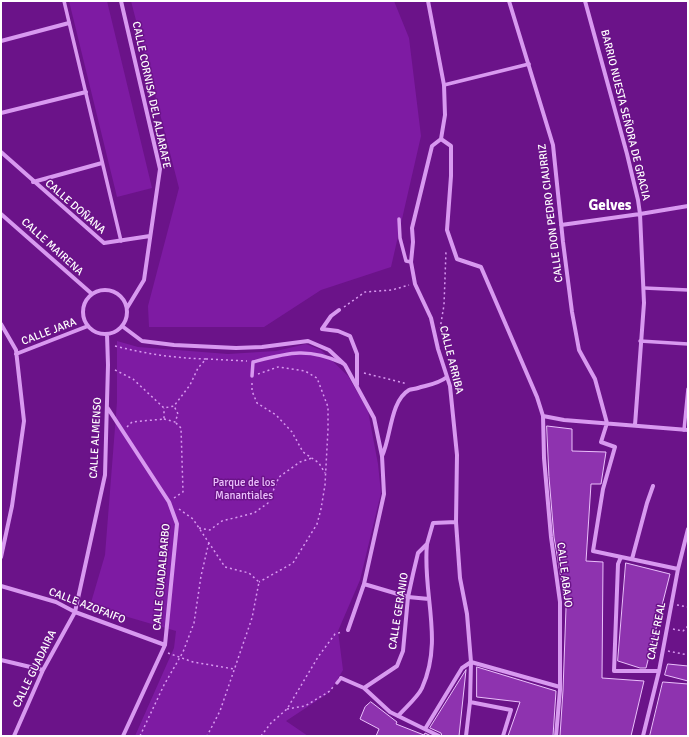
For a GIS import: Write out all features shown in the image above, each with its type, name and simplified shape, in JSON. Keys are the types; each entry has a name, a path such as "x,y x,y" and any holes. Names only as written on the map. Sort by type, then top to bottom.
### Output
{"street":[{"path":"64,1 121,241"},
{"name":"CALLE CORNISA DEL ALJARAFE","path":"121,1 160,169 144,280 126,308"},
{"path":"428,1 444,85 445,115 442,139 451,146 451,176 447,230 450,238"},
{"name":"CALLE DON PEDRO CIAURRIZ","path":"509,1 553,145 572,312 579,350 595,379 607,423"},
{"name":"BARRIO NUESTA SEÑORA DE GRACIA","path":"585,1 627,154 640,214 644,288 634,425"},
{"path":"1,41 69,23"},
{"path":"444,85 529,64"},
{"path":"1,113 86,92"},
{"name":"CALLE ARRIBA","path":"442,139 432,146 412,228 413,242 411,262 415,284 431,318 438,349 450,386 457,455 456,522 460,578 467,614 471,662 470,702 466,736"},
{"name":"CALLE DOÑANA","path":"1,152 104,244 150,236"},
{"path":"33,182 102,163"},
{"path":"561,225 688,206"},
{"name":"CALLE MAIRENA","path":"1,214 92,294"},
{"path":"399,219 400,238 406,261 411,262"},
{"name":"CALLE ABAJO","path":"450,238 457,259 481,267 537,397 543,416 544,458 551,537 560,602 560,688 556,736"},
{"path":"644,288 688,290"},
{"path":"106,290 119,295 124,301 126,308 127,315 125,322 114,332 107,334 100,334 93,331 84,320 83,313 86,300 98,291 106,290"},
{"path":"339,310 331,316 322,329 338,331 350,336 357,354 357,385"},
{"path":"1,324 16,350 24,421 12,506 1,557"},
{"name":"CALLE JARA","path":"16,354 88,326"},
{"path":"122,326 142,341 174,345 236,348 262,347 308,340 329,350 345,365 374,418 382,456 384,494 364,584 348,630"},
{"name":"CALLE ALMENSO","path":"75,612 105,475 108,366 107,334"},
{"path":"640,341 688,344"},
{"path":"252,376 253,362 294,352 313,353 331,358 345,365"},
{"path":"382,456 387,447 394,413 400,399 409,390 440,382 447,378"},
{"path":"543,416 564,420 686,430 688,389"},
{"name":"CALLE GUADALBARBO","path":"107,407 169,502 177,524 165,644 123,736"},
{"path":"607,423 601,442 615,447 603,489 593,551 678,569"},
{"path":"632,559 653,486"},
{"name":"CALLE GERANIO","path":"364,688 397,666 403,651 408,597 418,553 427,544 433,522 456,522"},
{"name":"CALLE REAL","path":"643,736 659,671 678,569 688,528"},
{"path":"398,716 422,689 431,660 432,618 429,599 426,554 427,544"},
{"path":"621,557 618,564 614,671 659,671"},
{"path":"364,584 408,597 429,599"},
{"name":"CALLE AZOFAIFO","path":"1,586 56,602 75,612 165,644"},
{"name":"CALLE GUADAIRA","path":"14,736 43,670 75,612"},
{"path":"1,660 43,670"},
{"path":"425,729 462,668 471,662 560,688"},
{"path":"337,683 341,678 364,688 390,712 439,736"},
{"path":"470,702 511,710 503,736"}],"path":[{"path":"435,331 441,328 444,305 445,255 450,238"},
{"path":"339,310 365,292 392,290 415,284"},
{"path":"107,344 143,353 176,358 253,362"},
{"path":"164,408 174,406 190,385 198,368 206,359"},
{"path":"108,366 133,379 164,408 164,419"},
{"path":"258,582 293,563 317,524 321,509 325,473 328,406 317,378 305,371 278,367 252,376 252,391 257,403 276,415 292,432 303,452 319,463 325,473"},
{"path":"358,372 404,383 409,390"},
{"path":"174,406 178,414 175,422"},
{"path":"123,431 132,422 164,419 175,422 181,428 182,492 169,502 193,519 225,567 249,573 258,582"},
{"path":"199,528 210,530 222,521 254,513 268,502 279,477 300,462 312,458"},
{"path":"140,736 164,685 181,656 194,623 201,576 209,542"},
{"path":"207,736 220,711 252,618 258,582"},
{"path":"671,604 688,607"},
{"path":"667,627 683,632 688,626"},
{"path":"262,736 271,723 287,709 318,657 335,634 348,630"},
{"path":"663,650 688,655"},
{"path":"162,651 181,656 193,662 234,669"},
{"path":"287,709 305,706 330,691 337,683"}],"green space":[{"path":"69,1 107,1 152,188 117,197"},
{"path":"131,1 394,1 409,38 421,136 391,267 321,290 264,327 149,327 148,306 179,188"},
{"name":"Parque de los Manantiales","path":"117,341 138,347 228,354 276,351 306,344 321,350 348,376 368,411 378,464 381,493 360,580 338,631 343,670 330,692 286,721 308,736 135,736 174,648 176,631 90,606 105,555 117,402"}],"building":[{"path":"547,426 572,429 572,451 606,452 601,484 591,484 586,561 603,562 602,678 644,681 631,736 560,736 566,608 554,537 549,477"},
{"path":"626,563 670,574 646,668 640,668 618,661"},
{"path":"668,664 688,666 688,681 665,675"},
{"path":"477,667 556,691 553,736 508,736 520,702 477,697"},
{"path":"466,670 459,736 442,736 441,733 430,728"},
{"path":"663,682 688,684 688,736 650,736"},
{"path":"371,702 397,722 396,724 424,735 425,733 431,736 376,736 379,729 360,719 365,707"}],"district":[{"name":"Gelves","path":"610,206"}]}
